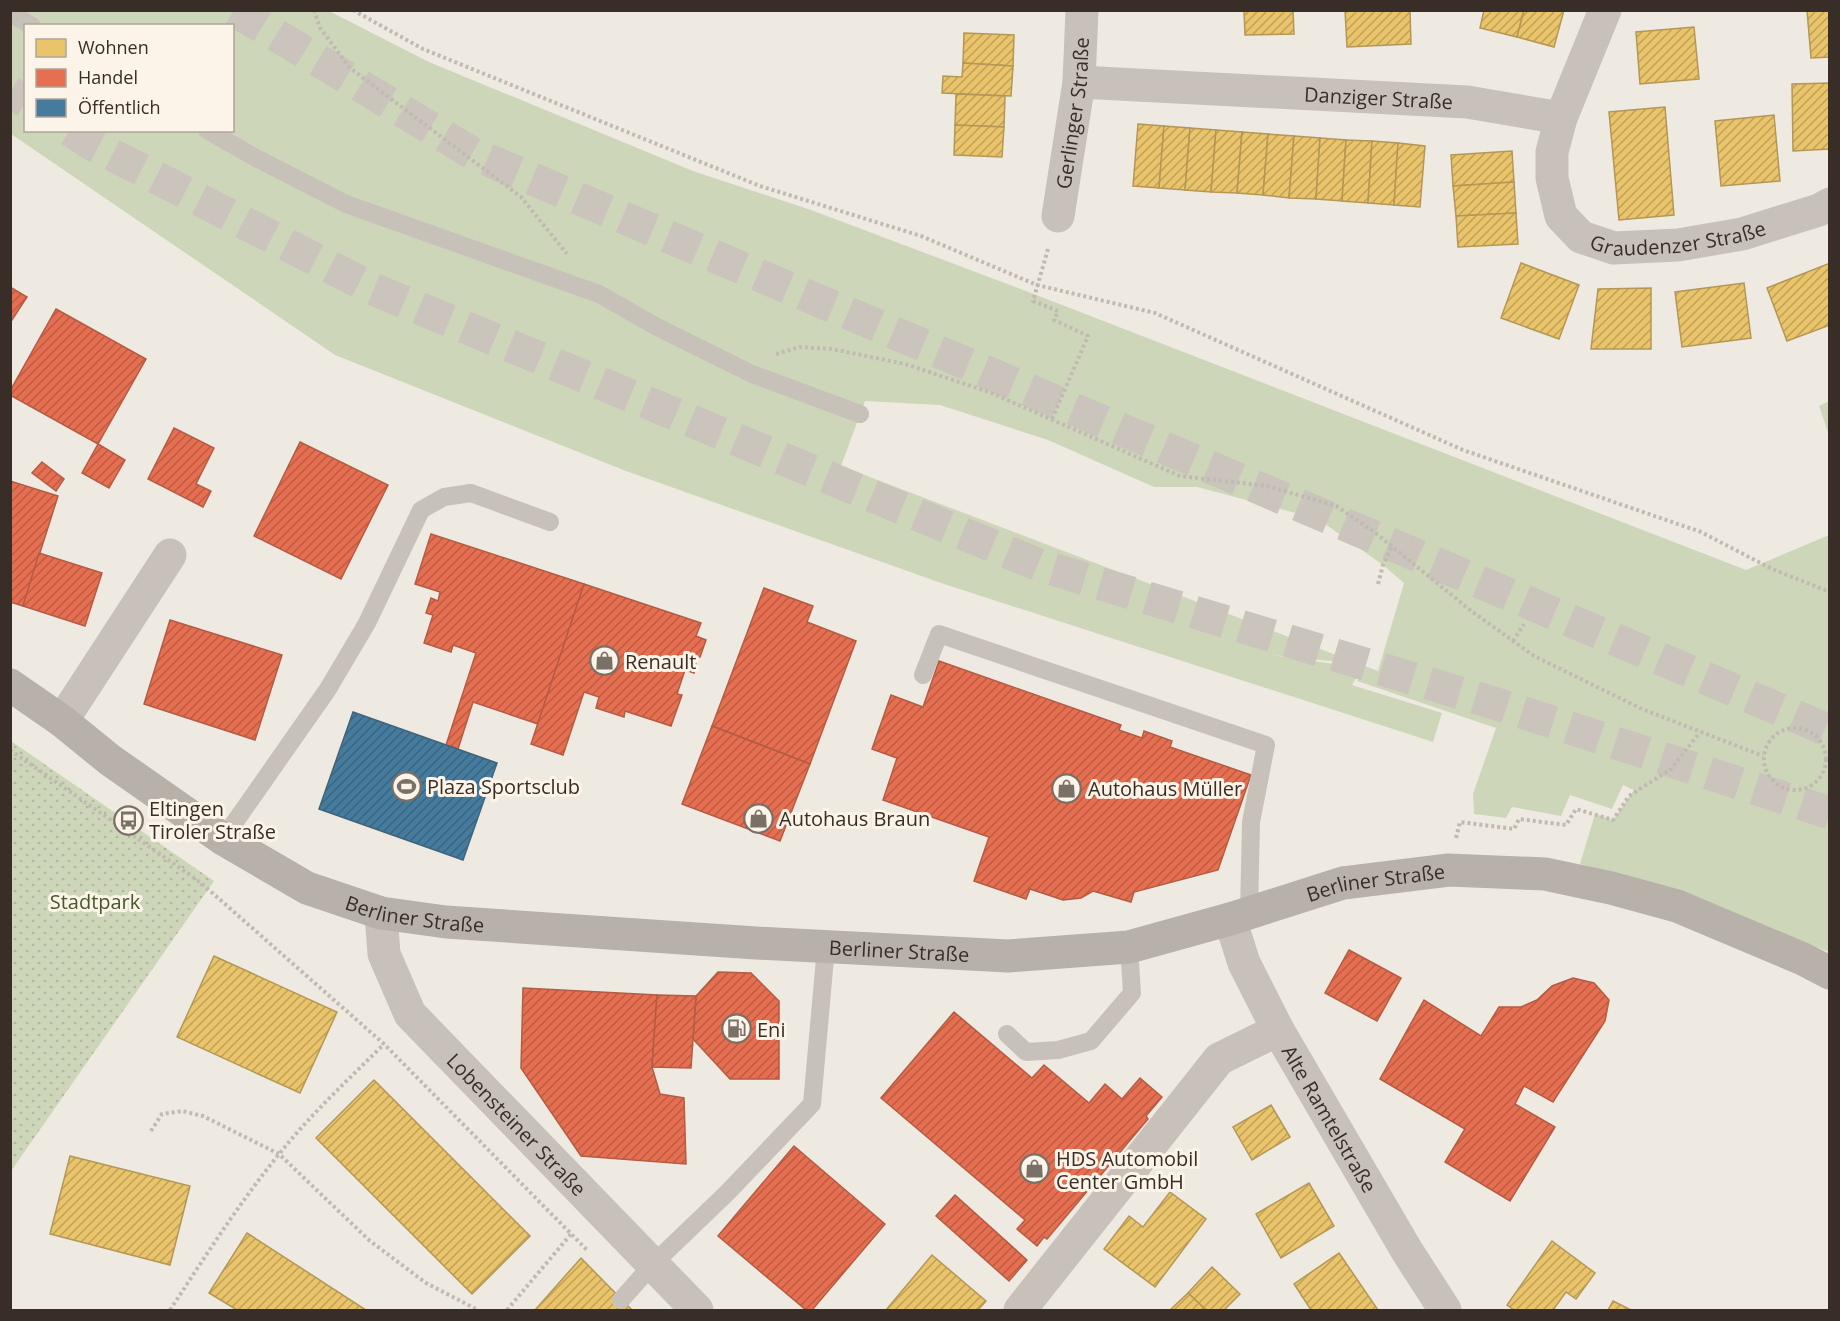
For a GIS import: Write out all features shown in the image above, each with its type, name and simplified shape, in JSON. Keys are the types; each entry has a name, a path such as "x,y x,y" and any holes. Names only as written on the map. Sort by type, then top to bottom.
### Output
{"main road":[{"name":"Berliner Straße","path":"10,685 110,760 223,839 307,888 381,913 446,922 826,947 1008,956 1129,946 1240,916 1343,884 1449,870 1545,874 1611,888 1677,906 1803,959 1830,973"}],"street":[{"name":"Gerlinger Straße","path":"1058,216 1079,82 1082,10"},
{"path":"1561,118 1605,10"},
{"name":"Danziger Straße","path":"1079,82 1467,102 1561,118"},
{"name":"Graudenzer Straße","path":"1561,118 1552,152 1551,178 1561,216 1581,237 1614,248 1678,246 1742,234 1820,210 1830,204"},
{"path":"62,722 170,555"},
{"name":"Lobensteiner Straße","path":"381,913 384,954 410,1014 697,1311"},
{"name":"Alte Ramtelstraße","path":"1240,916 1244,963 1278,1030 1407,1251 1445,1311"},
{"path":"1020,1311 1219,1059 1278,1030"}],"lane":[{"path":"10,13 29,24"},
{"path":"210,132 346,204 599,294 657,327 753,374 860,414"},
{"path":"223,839 328,689 368,623 421,510 444,497 471,493 550,522"},
{"path":"923,675 939,634 1266,745 1251,822 1240,916"},
{"path":"1007,1034 1026,1052 1058,1050 1091,1041 1132,993 1129,946"},
{"path":"621,1300 652,1264 728,1192 812,1104 826,947"}],"path":[{"path":"314,10 320,28 350,68 521,196 599,294"},
{"path":"352,10 423,49 760,186 921,236 1037,285 1155,313 1463,450 1701,532 1772,569 1830,592"},
{"path":"1037,285 1033,301 1058,311 1054,320 1088,336 1052,419"},
{"path":"753,374 773,355 800,347 832,349 905,364 989,392 1180,476 1267,486 1336,506 1392,546 1470,610 1534,656 1632,704 1763,756"},
{"path":"1377,584 1392,546"},
{"path":"1513,641 1524,624"},
{"path":"1802,728 1812,732 1820,740 1828,760 1820,779 1803,790 1793,791 1783,789 1774,783 1764,766 1763,756 1766,745 1781,731 1802,728"},
{"path":"1460,822 1514,830 1519,819 1566,825 1576,809 1613,820 1629,796 1671,769 1700,732"},
{"path":"10,750 200,882 384,1044 587,1250"},
{"path":"170,1311 247,1196 279,1154 309,1118 384,1044 410,1014"},
{"path":"151,1131 162,1114 182,1111 203,1116 279,1154 370,1240 426,1283 478,1311"},
{"path":"507,1311 571,1234"}],"green space":[{"path":"10,11 329,11 429,62 693,171 811,210 1026,291 1746,570 1829,535 1829,952 1709,904 1580,864 1595,814 1613,820 1634,790 1623,785 1612,809 1570,795 1561,816 1512,807 1506,818 1474,814 1473,794 1496,728 1357,681 1365,668 1358,664 1272,655 1362,668 1352,685 1442,713 1433,742 941,583 626,471 335,355 11,134","holes":["865,401 940,405 1048,440 1154,487 1197,487 1318,519 1383,565 1404,583 1378,671 841,466"]},
{"path":"1829,401 1829,435 1819,406"},
{"name":"Stadtpark","path":"11,741 214,881 11,1171"}],"building: Wohnen":[{"path":"1244,10 1293,10 1294,34 1245,35"},
{"path":"1345,10 1410,10 1411,44 1347,47"},
{"path":"1484,10 1524,10 1517,37 1480,28"},
{"path":"1524,10 1564,10 1554,47 1517,37"},
{"path":"1807,10 1830,10 1830,57 1811,58"},
{"path":"1694,27 1699,79 1640,84 1636,32"},
{"path":"964,33 1014,35 1013,66 963,63"},
{"path":"963,63 1013,66 1011,96 942,93 943,76 962,77"},
{"path":"1830,83 1830,149 1793,151 1792,84"},
{"path":"956,94 1005,96 1004,127 955,125"},
{"path":"1665,107 1674,215 1619,220 1609,112"},
{"path":"1774,115 1780,181 1721,186 1715,121"},
{"path":"1138,124 1164,126 1159,188 1133,186"},
{"path":"955,125 1004,127 1002,157 954,155"},
{"path":"1164,126 1190,128 1185,190 1159,188"},
{"path":"1190,128 1216,130 1211,192 1185,190"},
{"path":"1216,130 1242,132 1237,193 1211,192"},
{"path":"1242,132 1268,134 1263,195 1237,193"},
{"path":"1268,134 1294,136 1289,198 1263,195"},
{"path":"1294,136 1320,138 1316,199 1289,198"},
{"path":"1320,138 1346,140 1342,201 1316,199"},
{"path":"1346,140 1372,141 1368,203 1342,201"},
{"path":"1372,141 1398,143 1394,205 1368,203"},
{"path":"1398,143 1425,146 1420,207 1394,205"},
{"path":"1512,151 1514,182 1453,186 1451,155"},
{"path":"1514,182 1516,213 1456,216 1453,186"},
{"path":"1516,213 1518,244 1458,247 1456,216"},
{"path":"1521,263 1579,285 1559,339 1501,318"},
{"path":"1830,263 1830,325 1787,341 1767,288"},
{"path":"1744,283 1751,338 1682,347 1675,292"},
{"path":"1651,288 1651,349 1591,349 1598,289"},
{"path":"214,956 337,1012 300,1093 177,1037"},
{"path":"374,1080 530,1236 472,1294 316,1138"},
{"path":"1271,1105 1290,1137 1252,1160 1233,1127"},
{"path":"70,1156 190,1186 170,1265 50,1234"},
{"path":"1309,1183 1334,1226 1281,1258 1256,1214"},
{"path":"1170,1192 1206,1219 1155,1287 1104,1249 1129,1216 1143,1227"},
{"path":"247,1233 366,1310 237,1310 209,1293"},
{"path":"1552,1241 1595,1273 1576,1299 1566,1292 1553,1310 1514,1310 1507,1305"},
{"path":"1339,1253 1378,1310 1311,1310 1294,1284"},
{"path":"932,1255 986,1301 978,1310 886,1310"},
{"path":"581,1258 632,1310 535,1310"},
{"path":"1212,1267 1240,1294 1224,1310 1206,1310 1188,1293"},
{"path":"1188,1293 1206,1310 1170,1310"},
{"path":"1613,1301 1631,1310 1608,1310"}],"building: Handel":[{"path":"10,287 27,297 10,323"},
{"path":"56,309 146,359 98,444 10,395 10,391"},
{"path":"174,428 214,448 196,484 211,491 203,507 148,479"},
{"path":"300,442 388,485 341,579 254,536"},
{"path":"98,444 125,460 109,488 82,473"},
{"path":"42,462 64,479 56,491 32,473"},
{"path":"10,481 58,496 23,606 10,602"},
{"path":"431,534 584,584 538,724 473,702 458,749 446,745 476,653 453,645 451,652 424,643 433,615 426,613 431,598 438,601 440,592 415,584"},
{"path":"39,553 102,573 85,626 23,606"},
{"path":"584,584 701,623 696,636 706,640 700,657 691,654 688,662 696,664 694,673 685,670 677,694 682,695 671,726 625,711 624,717 596,708 599,697 584,692 563,755 531,744"},
{"path":"764,588 813,606 807,622 856,641 810,764 712,726"},
{"path":"170,620 282,655 255,740 144,704"},
{"name":"Autohaus Müller","path":"939,661 1121,725 1119,730 1142,738 1144,731 1172,741 1170,747 1251,775 1218,870 1134,892 1131,902 1093,891 1081,898 1063,900 1030,889 1026,899 974,881 989,837 883,800 897,758 872,749 891,695 923,707"},
{"path":"712,726 810,764 780,841 682,804"},
{"path":"1349,950 1401,978 1377,1021 1325,993"},
{"path":"718,972 751,973 779,1001 779,1079 730,1079 693,1039 696,996"},
{"path":"1573,978 1594,983 1609,1000 1605,1021 1553,1102 1524,1086 1515,1104 1555,1127 1510,1201 1445,1162 1465,1129 1380,1079 1424,1000 1481,1036 1499,1007 1521,1007 1537,1000 1552,986"},
{"path":"523,988 657,995 652,1067 660,1094 684,1098 686,1164 581,1156 521,1068"},
{"path":"657,995 696,996 691,1068 652,1067"},
{"name":"HDS Automobil Center GmbH","path":"954,1012 1032,1078 1044,1065 1089,1103 1105,1084 1122,1099 1140,1078 1162,1097 1146,1116 1148,1119 1047,1239 1044,1237 1037,1246 1017,1229 1025,1220 881,1098"},
{"path":"794,1146 885,1224 812,1310 806,1310 718,1236"},
{"path":"955,1195 1027,1260 1009,1281 936,1216"}],"building: Öffentlich":[{"path":"353,712 497,763 463,860 319,809"}],"tunnel":[{"path":"234,10 474,154 1830,731"},
{"path":"10,92 24,101"},
{"path":"73,132 95,146 373,289 1039,565 1503,706 1830,813"}],"place":[{"name":"Renault","path":"604,661"},
{"name":"Plaza Sportsclub","path":"406,786"},
{"name":"Autohaus Müller","path":"1067,788"},
{"name":"Autohaus Braun","path":"758,818"},
{"name":"Eltingen Tiroler Straße","path":"128,820"},
{"name":"Eni","path":"736,1029"},
{"name":"HDS Automobil Center GmbH","path":"1035,1169"}]}
